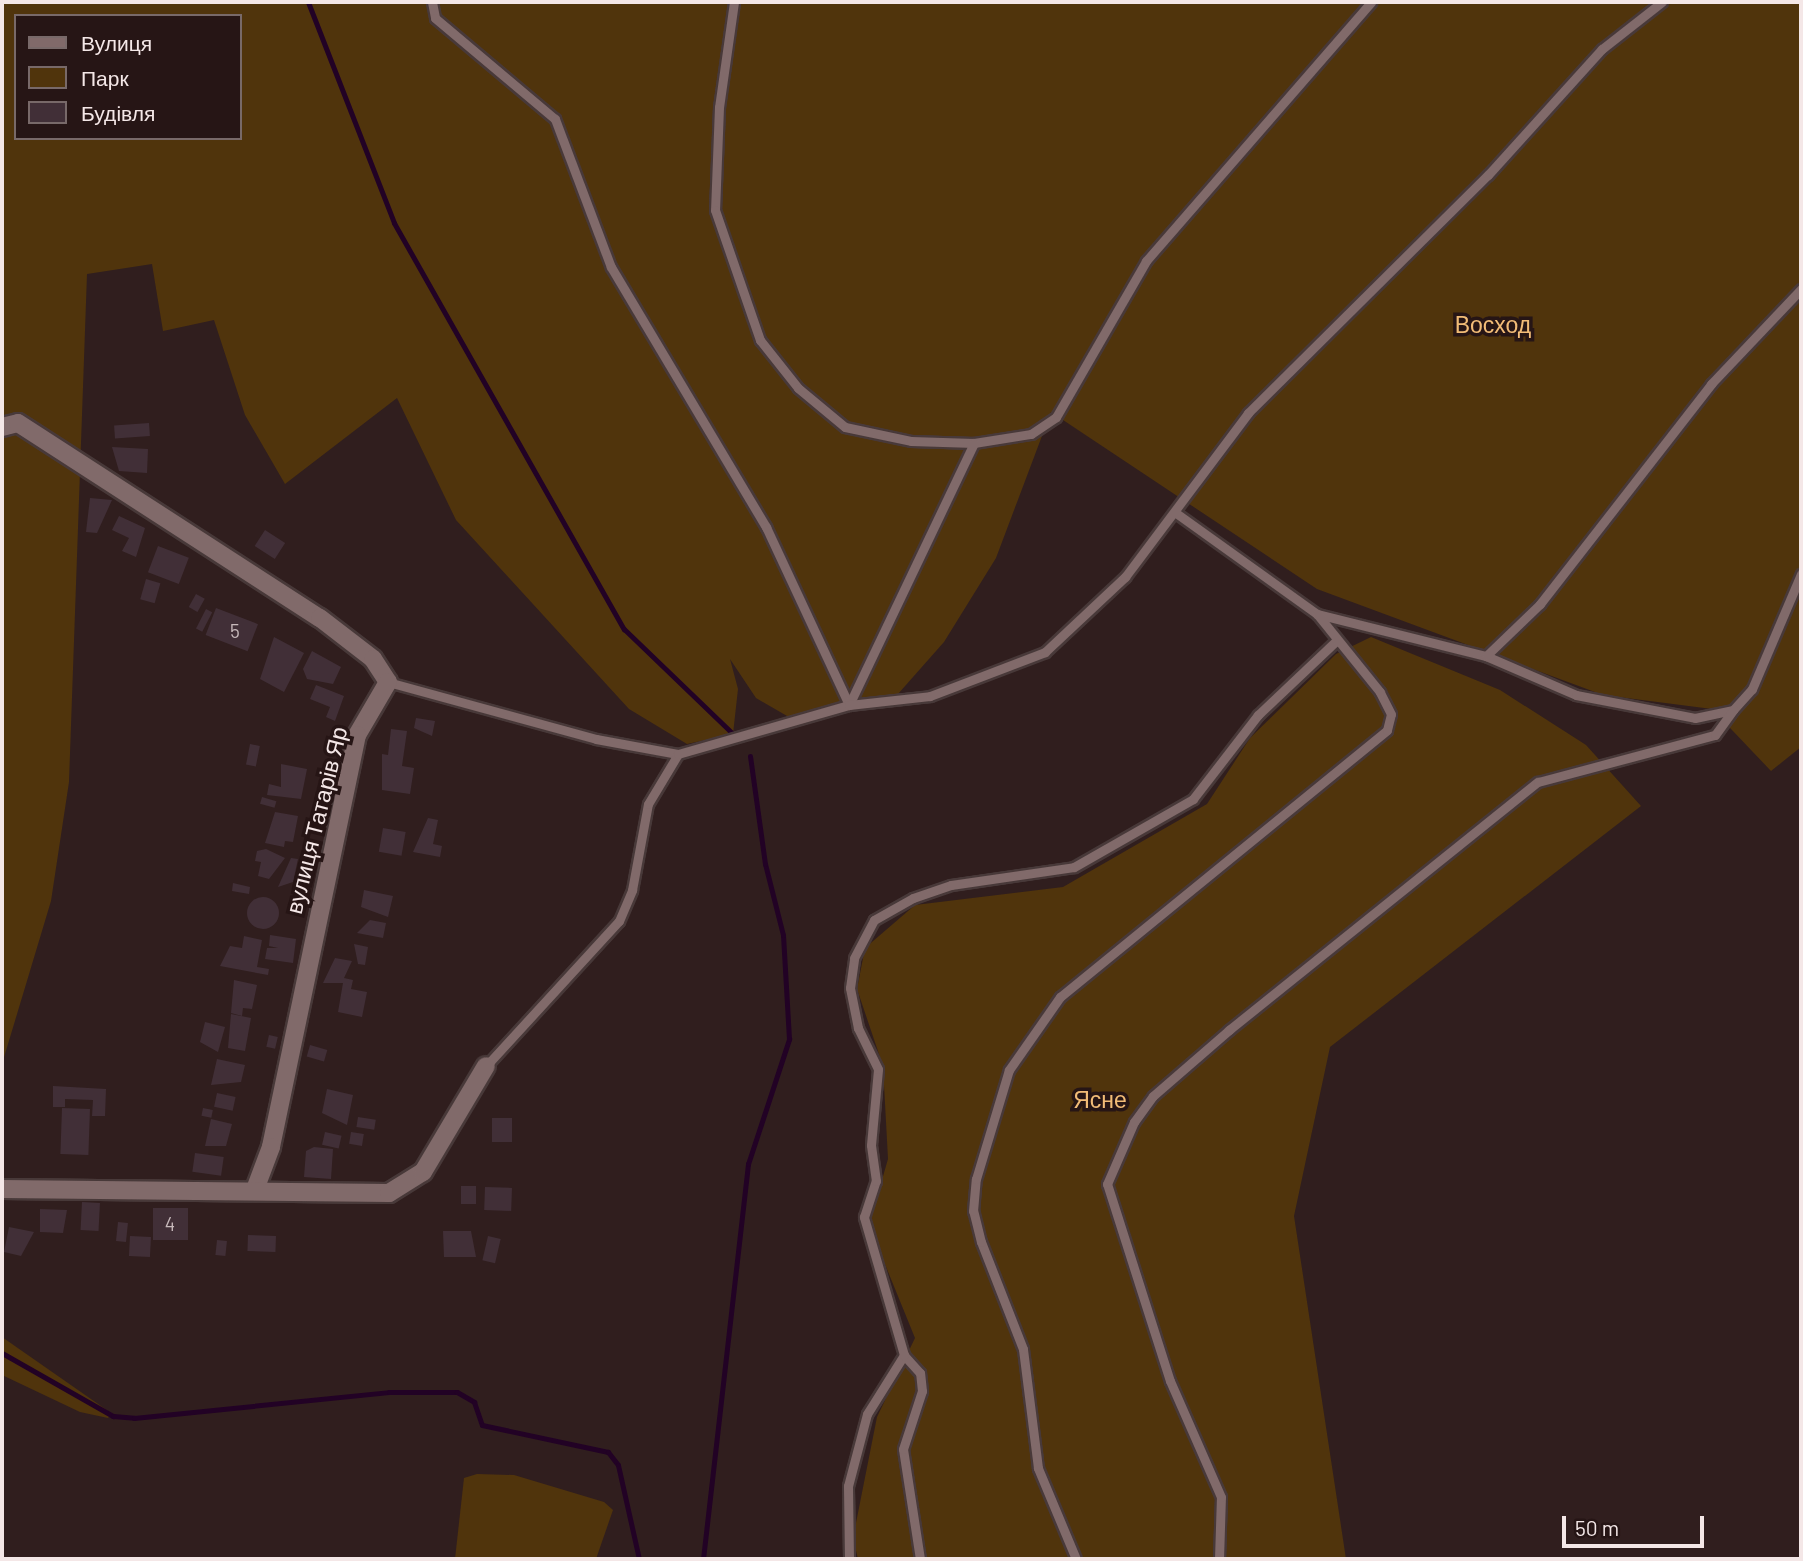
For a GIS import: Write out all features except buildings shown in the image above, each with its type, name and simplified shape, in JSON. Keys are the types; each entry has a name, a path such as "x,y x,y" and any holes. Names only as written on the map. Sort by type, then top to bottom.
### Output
{"street":[{"path":"2,427 18,423 320,618 373,659 388,682"},
{"name":"вулиця Татарів Яр","path":"256,1187 271,1147 357,735 388,682"},
{"path":"2,1189 256,1187 389,1193 409,1187 486,1066"}],"lane":[{"path":"432,2 435,18 555,119 611,267 766,527 849,705"},
{"path":"734,2 719,107 715,210 760,340 798,388 845,427 911,441 974,443 1031,434 1056,417 1146,261 1371,2"},
{"path":"388,682 596,739 678,754 849,705 930,696 1045,652 1125,577 1176,513 1248,413 1488,175 1602,49 1662,2"},
{"path":"1486,656 1556,586 1711,384 1801,289"},
{"path":"849,705 974,443"},
{"path":"1076,1559 1038,1468 1023,1349 981,1242 973,1211 976,1179 1009,1070 1060,997 1387,730 1391,714 1386,703 1317,614 1176,513"},
{"path":"1219,1559 1221,1497 1170,1381 1109,1193 1134,1122 1153,1096 1229,1030 1538,782 1715,735 1757,679 1801,574"},
{"path":"1317,614 1486,656 1576,695 1638,710 1695,718 1732,710"},
{"path":"920,1559 903,1449 922,1391 920,1373 904,1355 864,1217 876,1181 871,1145 878,1069 858,1028 850,988 854,958 874,920 951,885 1074,867 1129,839 1193,799 1258,715 1337,640"},
{"path":"486,1066 619,921 632,890 648,804 678,754"},
{"path":"849,1559 848,1486 867,1414 904,1355"}],"green space":[{"name":"Восход","path":"2,2 1801,2 1801,747 1771,771 1712,709 1603,695 1317,589 1051,412 996,558 944,642 898,694 794,720 756,698 730,659 738,689 733,734 687,744 629,709 456,520 397,398 285,484 245,415 214,320 163,331 152,264 87,274 69,782 51,901 2,1064"},
{"name":"Ясне","path":"1371,637 1500,690 1586,745 1641,806 1330,1047 1294,1216 1346,1559 858,1559 853,1538 877,1417 915,1338 869,1225 888,1159 883,1066 857,989 865,948 915,905 1063,887 1207,804 1250,738 1336,654"},
{"path":"2,1337 111,1413 108,1418 80,1412 2,1375"},
{"path":"477,1474 514,1475 604,1502 613,1510 596,1559 455,1559 464,1478"}],"waterway":[{"path":"308,2 394,223 624,629 733,734"},
{"path":"703,1559 748,1164 789,1039 783,935 765,864 750,756"},
{"path":"2,1353 113,1416 134,1418 389,1392 457,1392 474,1402 482,1425 608,1452 618,1465 639,1559"}]}
